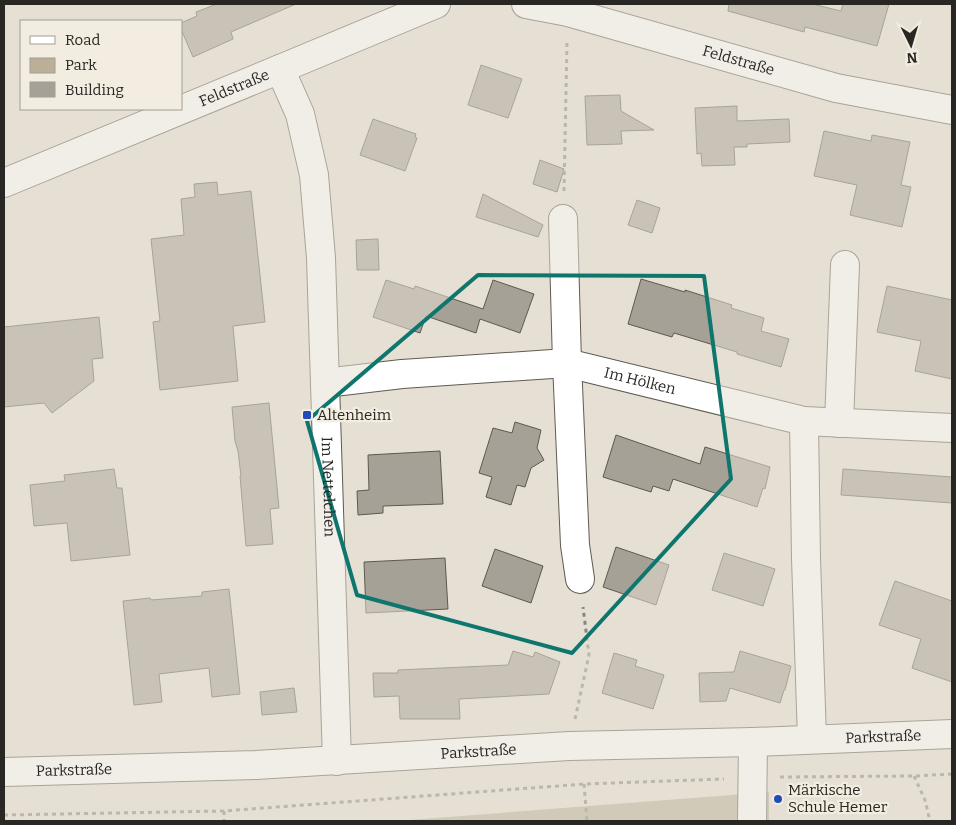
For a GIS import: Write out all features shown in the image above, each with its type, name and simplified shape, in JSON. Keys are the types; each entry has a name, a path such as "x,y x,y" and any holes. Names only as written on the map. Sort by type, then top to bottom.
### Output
{"street":[{"name":"Feldstraße","path":"182,109 436,4"},
{"name":"Feldstraße","path":"526,4 568,12 836,88 952,110"},
{"name":"Im Nettelchen","path":"280,69 300,114 314,175 321,258 337,761"},
{"name":"Feldstraße","path":"4,183 181,110"},
{"path":"563,219 575,544 580,579"},
{"path":"839,423 845,265"},
{"name":"Im Hölken","path":"325,383 402,374 568,363 804,421 952,428"},
{"path":"804,421 812,739"},
{"name":"Parkstraße","path":"4,772 256,765 569,746 753,742 952,734"},
{"path":"752,821 753,742"}],"path":[{"path":"563,219 568,12"},
{"path":"569,746 589,654 580,579"},
{"path":"4,815 224,811 584,784 952,774"},
{"path":"914,776 925,800 930,821"},
{"path":"584,784 587,821"},
{"path":"224,811 224,821"}],"highlighted area":[{"path":"478,275 704,276 731,479 572,653 357,595 307,421"}],"green space":[{"path":"769,792 769,821 397,821"}],"building":[{"path":"217,4 296,4 231,32 233,39 193,57 182,31 182,23 197,16 196,12"},
{"path":"729,4 812,4 841,11 843,4 889,4 877,46 805,27 804,32 728,11"},
{"path":"481,65 522,79 508,118 468,105"},
{"path":"620,95 621,111 654,130 621,131 622,144 587,145 585,96"},
{"path":"737,106 737,121 789,119 790,142 747,144 747,147 734,147 735,165 702,166 701,153 697,154 695,108"},
{"path":"373,119 416,134 415,137 417,138 405,171 360,155"},
{"path":"824,131 871,141 872,135 910,142 901,185 911,187 902,227 850,215 857,185 814,176"},
{"path":"540,160 564,169 557,192 533,184"},
{"path":"217,182 218,195 251,191 265,322 233,326 238,381 160,390 153,322 160,321 151,239 184,235 181,199 195,197 194,184"},
{"path":"483,194 543,225 538,237 476,217"},
{"path":"637,200 660,208 652,233 628,225"},
{"path":"378,239 379,270 357,270 356,240"},
{"path":"641,279 685,292 685,290 732,305 731,308 764,318 761,331 789,339 781,367 674,333 672,337 628,324"},
{"path":"386,280 414,289 415,286 483,309 493,280 534,294 520,333 480,319 476,333 426,316 420,333 373,317"},
{"path":"887,286 952,300 952,379 915,371 921,341 877,332"},
{"path":"99,317 103,358 92,359 94,381 52,413 44,403 4,407 4,327"},
{"path":"269,403 279,508 270,509 273,544 246,546 241,476 232,407"},
{"path":"515,422 541,430 537,448 544,460 531,468 525,487 517,485 511,505 486,497 492,477 479,473 493,428 512,433"},
{"path":"616,435 700,464 705,447 770,467 765,489 763,488 757,507 673,479 669,491 653,486 651,492 603,477"},
{"path":"440,451 443,504 383,506 383,513 358,515 357,491 369,490 368,455"},
{"path":"114,469 117,488 122,488 130,555 71,561 67,523 34,526 30,485 65,481 64,475"},
{"path":"843,469 952,477 952,503 841,495"},
{"path":"616,547 669,565 656,605 603,587"},
{"path":"495,549 543,566 531,603 482,586"},
{"path":"724,553 775,569 763,606 712,590"},
{"path":"445,558 448,609 366,613 364,562"},
{"path":"895,581 952,601 952,682 912,668 921,639 879,625"},
{"path":"229,589 240,694 212,697 209,668 159,674 162,702 134,705 123,601 202,596 202,592"},
{"path":"513,651 533,657 535,652 560,662 549,694 459,699 460,719 400,719 399,696 374,697 373,673 398,673 398,670 508,665"},
{"path":"740,651 791,666 780,703 730,688 726,701 700,702 699,673 734,672"},
{"path":"614,653 637,660 635,666 664,675 653,709 602,693"},
{"path":"294,688 297,712 262,715 260,692"}],"place":[{"name":"Altenheim","path":"307,415"},
{"name":"Märkische Schule Hemer","path":"778,799"}]}
